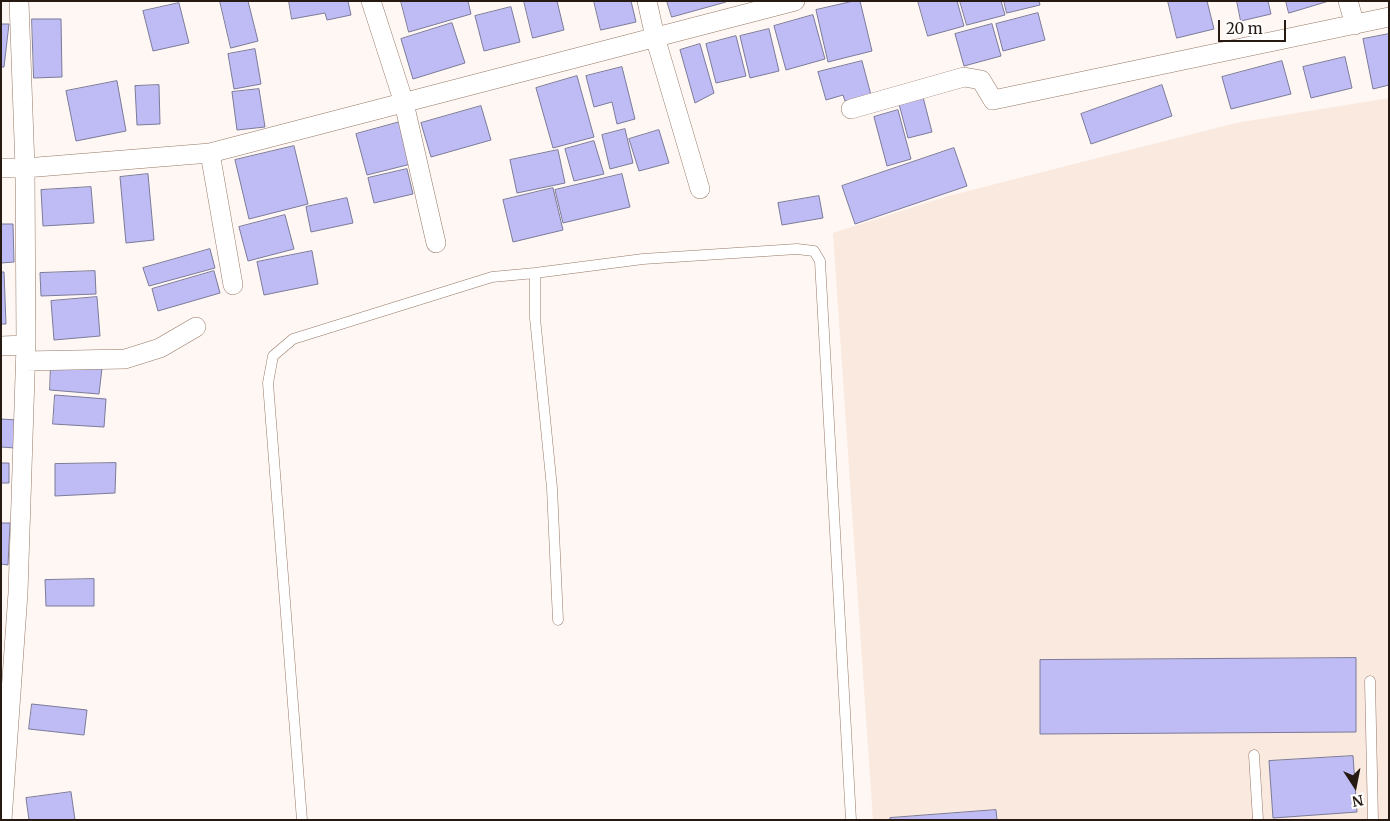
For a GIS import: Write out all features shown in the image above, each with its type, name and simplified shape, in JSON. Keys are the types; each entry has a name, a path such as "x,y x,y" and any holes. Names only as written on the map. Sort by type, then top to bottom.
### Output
{"street":[{"path":"2,812 10,581 25,353 25,168 19,1"},
{"path":"371,1 404,102 436,243"},
{"path":"647,1 655,37 700,189"},
{"path":"1,168 25,168 210,153 795,1"},
{"path":"1348,1 1355,24"},
{"path":"851,110 964,77 981,80 993,100 1389,17"},
{"path":"210,153 233,286"},
{"path":"1,346 25,353 125,359 160,348 196,327"}],"lane":[{"path":"302,820 268,383 273,356 293,339 492,277 643,259 797,249 814,251 820,261 850,820"},
{"path":"535,273 535,318 552,488 558,620"},
{"path":"1370,681 1373,820"},
{"path":"1254,755 1258,820"}],"shaded area":[{"path":"1389,98 1389,820 873,820 833,233 948,196 1236,123"}],"building":[{"path":"220,1 248,1 258,41 231,48"},
{"path":"289,1 348,1 351,15 327,20 325,13 292,19"},
{"path":"401,1 468,1 471,14 409,32"},
{"path":"524,1 557,1 564,30 533,38"},
{"path":"594,1 631,1 636,22 601,30"},
{"path":"667,1 726,1 726,2 672,17"},
{"path":"860,1 872,51 828,62 816,10"},
{"path":"918,1 957,1 964,26 928,36"},
{"path":"960,1 1001,1 1005,15 967,25"},
{"path":"1004,1 1039,1 1040,5 1007,13"},
{"path":"1168,1 1207,1 1214,29 1177,38"},
{"path":"1237,1 1268,1 1271,14 1241,21"},
{"path":"1286,1 1329,1 1289,13"},
{"path":"179,3 189,43 153,51 143,11"},
{"path":"511,7 520,42 484,51 475,16"},
{"path":"1038,13 1045,40 1003,51 996,24"},
{"path":"813,15 825,59 786,70 774,26"},
{"path":"32,19 61,19 62,77 34,78"},
{"path":"452,23 465,63 413,79 401,39"},
{"path":"1,24 9,24 4,67 1,67"},
{"path":"992,24 1001,56 964,66 955,34"},
{"path":"769,29 779,71 750,78 740,36"},
{"path":"1389,34 1389,85 1373,89 1363,39"},
{"path":"736,36 746,76 716,83 706,44"},
{"path":"700,44 714,93 695,103 680,50"},
{"path":"255,49 261,84 234,89 228,54"},
{"path":"1345,57 1352,88 1311,98 1303,67"},
{"path":"862,61 871,95 845,101 843,95 826,100 818,72"},
{"path":"1282,61 1291,94 1231,109 1222,77"},
{"path":"622,67 635,119 617,124 612,102 594,107 586,76"},
{"path":"577,76 594,137 553,148 536,88"},
{"path":"117,81 126,131 76,141 66,91"},
{"path":"159,85 160,124 137,125 135,86"},
{"path":"1162,85 1172,116 1091,144 1081,114"},
{"path":"259,89 265,127 237,130 232,92"},
{"path":"923,97 932,132 908,138 899,104"},
{"path":"481,106 491,140 431,157 421,123"},
{"path":"898,110 911,159 887,166 874,117"},
{"path":"400,122 411,164 367,175 356,134"},
{"path":"625,129 633,163 610,169 602,135"},
{"path":"659,130 669,163 639,171 629,139"},
{"path":"594,141 604,174 574,181 565,149"},
{"path":"294,146 308,204 249,219 235,160"},
{"path":"954,148 967,186 855,224 842,186"},
{"path":"558,150 565,183 517,193 510,160"},
{"path":"407,169 413,194 374,203 368,178"},
{"path":"148,174 154,240 126,243 120,177"},
{"path":"622,174 630,207 563,223 555,190"},
{"path":"91,187 94,223 43,226 41,190"},
{"path":"553,188 563,230 513,242 503,200"},
{"path":"819,196 823,218 782,225 778,203"},
{"path":"347,198 353,223 311,232 306,207"},
{"path":"285,215 294,249 248,261 239,227"},
{"path":"1,224 13,224 14,262 1,263"},
{"path":"210,249 215,268 149,286 143,268"},
{"path":"312,251 318,284 264,295 257,262"},
{"path":"95,271 96,294 41,296 40,273"},
{"path":"214,271 220,293 158,311 152,289"},
{"path":"1,272 4,272 6,324 1,324"},
{"path":"97,297 100,336 54,340 51,301"},
{"path":"51,364 102,368 99,394 50,390"},
{"path":"55,395 106,399 104,427 53,424"},
{"path":"1,419 17,420 15,448 1,447"},
{"path":"1,463 9,463 9,483 1,483"},
{"path":"116,463 115,493 55,496 55,464"},
{"path":"1,523 10,523 8,565 1,564"},
{"path":"94,579 94,606 46,606 45,580"},
{"path":"1356,658 1356,732 1040,734 1040,660"},
{"path":"32,704 87,710 84,735 29,729"},
{"path":"1353,756 1357,812 1273,818 1269,761"},
{"path":"71,792 75,820 29,820 26,798"},
{"path":"996,810 997,820 890,820 890,818"}]}
